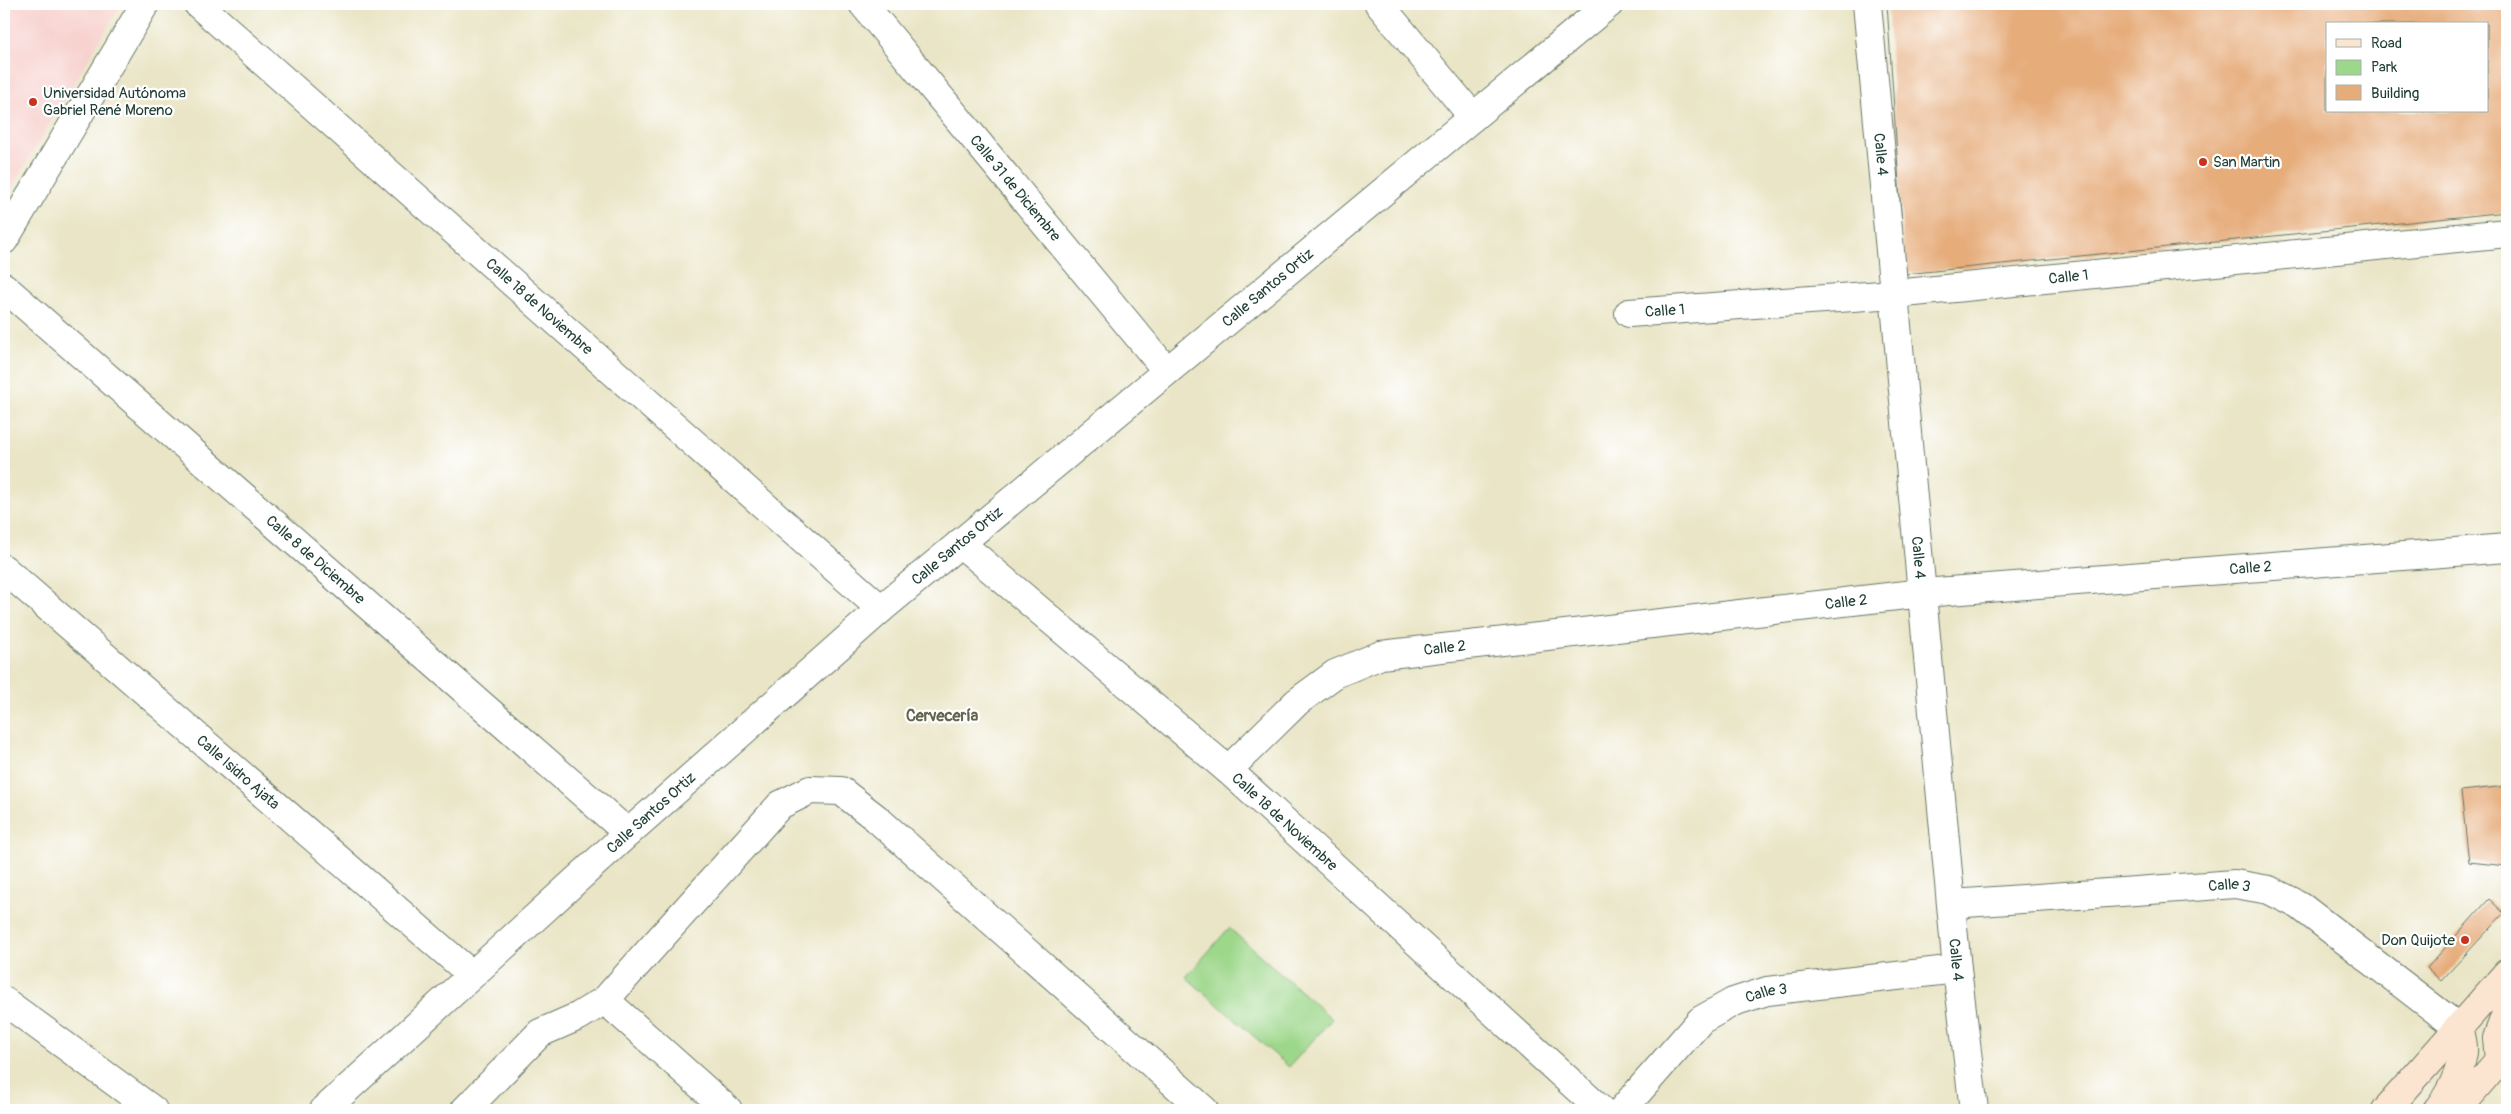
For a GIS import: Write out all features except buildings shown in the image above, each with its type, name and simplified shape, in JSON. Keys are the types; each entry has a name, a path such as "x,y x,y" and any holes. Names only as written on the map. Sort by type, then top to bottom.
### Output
{"main road":[{"path":"2386,1110 2507,973"},
{"path":"2457,1110 2504,1064 2497,1038 2507,1011"},
{"path":"2437,1110 2446,1100 2456,1077 2463,1050 2459,1028"}],"street":[{"path":"4,240 145,4"},
{"name":"Calle 18 de Noviembre","path":"198,4 881,609"},
{"name":"Calle 31 de Diciembre","path":"863,4 1166,372"},
{"path":"1379,4 1473,117"},
{"name":"Calle Santos Ortiz","path":"324,1110 628,832 881,609 1609,4"},
{"name":"Calle 4","path":"1867,4 1957,969 1974,1110"},
{"name":"Calle 1","path":"1629,313 1895,294 2507,233"},
{"name":"Calle 8 de Diciembre","path":"4,287 628,832"},
{"name":"Calle 18 de Noviembre","path":"960,543 1228,770 1601,1110"},
{"name":"Calle 2","path":"1228,770 1297,702 1335,674 1381,655 1923,593 2507,548"},
{"name":"Calle Isidro Ajata","path":"4,569 472,975"},
{"path":"465,1110 540,1033 579,1016 605,1000 780,806 810,790 840,791 876,818 1204,1110"},
{"name":"Calle 3","path":"1952,904 2235,884 2269,890 2300,905 2459,1028"},
{"name":"Calle 3","path":"1622,1110 1701,1020 1733,1002 1766,991 1957,969"},
{"path":"605,1000 728,1110"},
{"path":"4,1001 153,1110"}],"shaded area":[{"name":"Universidad Autónoma Gabriel René Moreno","path":"4,4 121,4 4,200"}],"green space":[{"path":"1229,928 1332,1019 1289,1067 1186,977"}],"place":[{"name":"Universidad Autónoma Gabriel René Moreno","path":"33,102"},
{"name":"San Martin","path":"2203,162"},
{"name":"Don Quijote","path":"2465,940"}],"district":[{"name":"Cervecería","path":"942,715"}]}
